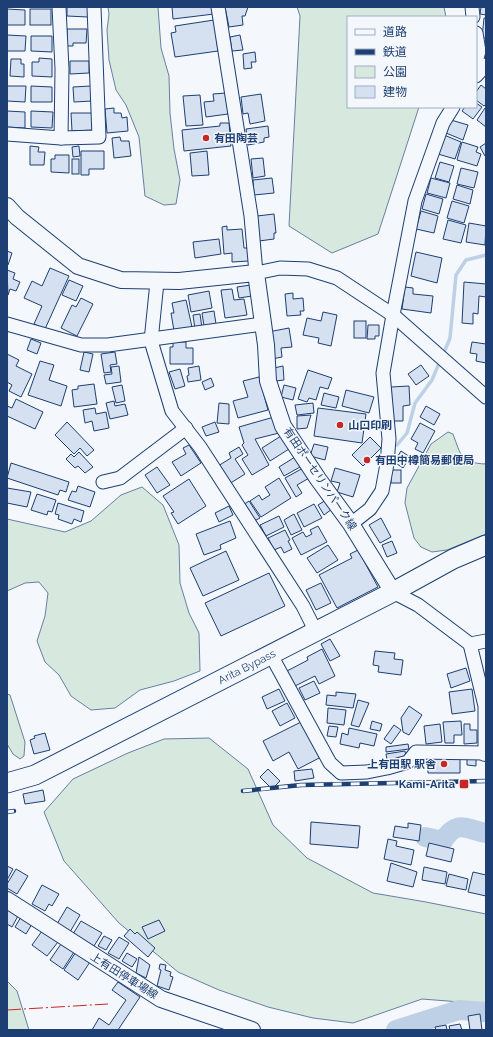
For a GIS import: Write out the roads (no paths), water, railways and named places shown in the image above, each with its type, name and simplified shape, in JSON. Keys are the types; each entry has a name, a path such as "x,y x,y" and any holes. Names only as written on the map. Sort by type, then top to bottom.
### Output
{"highway":[{"name":"Arita Bypass","path":"7,783 35,775 316,632 453,559 486,545"}],"main road":[{"path":"7,206 17,218 78,266 121,280 157,282 179,281 256,273"},
{"name":"有田ポーセリンパーク線","path":"256,273 268,381 283,426 318,479 351,524 392,592"},
{"name":"上有田停車場線","path":"7,900 161,999 252,1030"}],"street":[{"path":"60,7 62,69 61,138"},
{"path":"7,134 61,138 99,137 94,7"},
{"path":"218,7 252,216 256,273 280,268 308,269 325,273 337,278 393,315 486,397"},
{"path":"477,39 479,51 477,58"},
{"path":"477,75 486,65"},
{"path":"351,524 370,509 382,491 387,464 388,420 383,373 393,315 415,201 443,123 452,108"},
{"path":"157,282 151,340 172,411 200,447 303,606 316,632"},
{"path":"8,327 81,345 108,345 262,324"},
{"path":"103,482 120,478 186,428"},
{"path":"271,655 330,763 341,773 367,772 387,768 408,762 416,752 485,753 485,706 470,644 418,604 392,592"},
{"path":"470,644 486,641"}],"waterway":[{"path":"443,355 450,338 456,275 466,260 486,255"},
{"path":"397,445 407,433 415,403 432,380 440,361"},
{"path":"425,837 443,841 453,830 462,827 486,833"},
{"path":"396,1030 459,1010 486,1012"}],"railway":[{"path":"243,791 301,785 486,781"},
{"path":"7,812 14,811"}],"place":[{"name":"有田陶芸","path":"206,138"},
{"name":"山口印刷","path":"340,425"},
{"name":"有田中樽簡易郵便局","path":"367,460"},
{"name":"上有田駅 駅舎","path":"444,764"},
{"name":"Kami-Arita","path":"464,784"}]}
